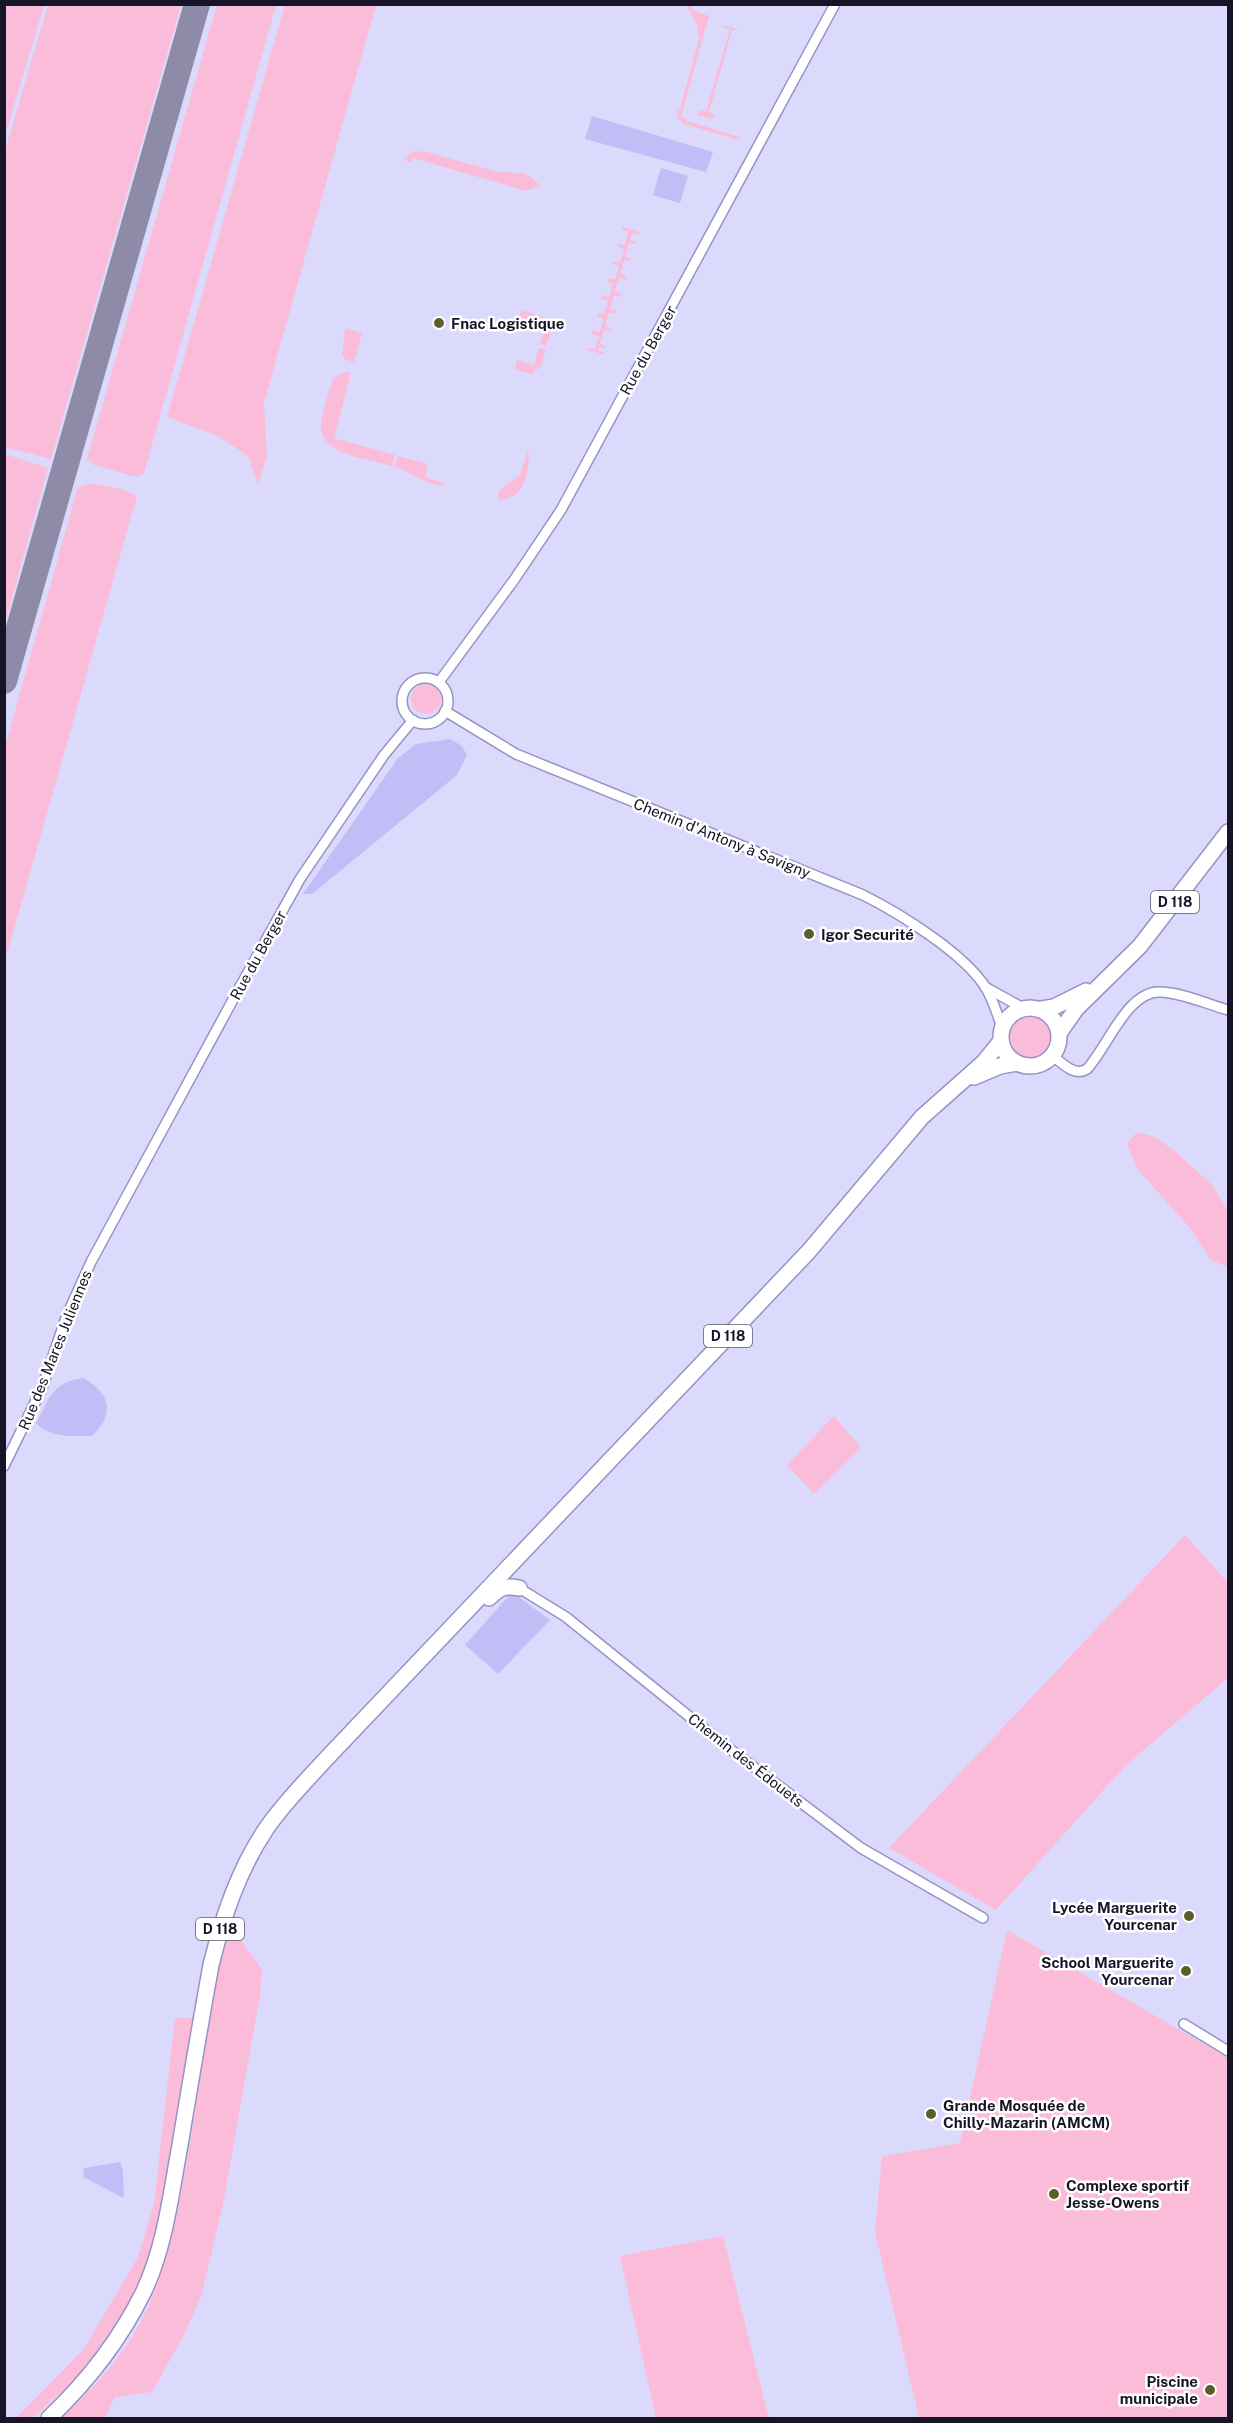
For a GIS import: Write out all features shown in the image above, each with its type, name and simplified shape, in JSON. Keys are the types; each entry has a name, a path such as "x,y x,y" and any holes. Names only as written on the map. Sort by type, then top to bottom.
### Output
{"main road":[{"name":"D 118","path":"1060,1032 1076,1009 1140,946 1228,832"},
{"name":"D 118","path":"1042,1009 1070,1000 1117,968"},
{"path":"1023,1008 1042,1009 1054,1018 1060,1032 1057,1049 1053,1056 1038,1065 1028,1066 1017,1063 1005,1052 1002,1034 1010,1016 1023,1008"},
{"name":"D 118","path":"49,2418 98,2368 124,2330 148,2280 168,2211 211,1965 226,1909 249,1856 266,1828 293,1795 809,1251 900,1142 946,1094 984,1062 1002,1034"},
{"name":"D 118","path":"946,1094 985,1072 1017,1063"},
{"path":"519,1588 511,1576 545,1538 548,1526"},
{"path":"454,1624 468,1619 499,1588 506,1586 519,1588"}],"street":[{"name":"Rue du Berger","path":"439,682 514,580 561,510 835,4"},
{"path":"422,678 439,682 448,697 445,711 439,718 428,723 413,720 407,715 402,704 407,687 422,678"},
{"name":"Chemin d'Antony à Savigny","path":"445,711 516,754 885,906 932,937 971,970 985,987"},
{"name":"Rue du Berger","path":"123,1203 300,879 384,755 413,720"},
{"path":"985,987 1023,1008"},
{"path":"985,987 1002,1034"},
{"path":"1053,1056 1075,1072 1081,1073 1088,1069 1130,1007 1147,994 1168,993 1228,1010"},
{"name":"Rue des Mares Juliennes","path":"4,1466 42,1388 72,1305 91,1262 123,1203"},
{"name":"Chemin des Édouets","path":"519,1588 566,1617 722,1743 861,1848 983,1918"},
{"path":"1184,2024 1228,2051"}],"shaded area":[{"path":"4,5 44,5 5,136"},
{"path":"48,5 181,5 51,459 4,447 5,151"},
{"path":"217,5 276,5 144,473 140,476 133,476 94,465 87,459"},
{"path":"285,5 376,5 264,403 267,456 258,484 248,456 218,436 167,417"},
{"path":"686,5 690,5 694,11 709,16 681,117 687,121 740,137 739,140 684,124 678,118 677,111 680,109 699,39 697,25"},
{"path":"723,25 740,30 732,30 709,112 715,115 713,119 698,115 699,110 706,111 730,29"},
{"path":"592,116 713,152 706,172 585,139"},
{"path":"413,151 426,152 498,172 522,173 530,176 541,186 526,191 413,158 411,162 403,160"},
{"path":"661,168 688,176 680,203 653,195"},
{"path":"622,227 639,232 639,235 632,233 630,240 636,242 635,244 629,243 625,257 631,259 631,262 624,260 620,274 627,276 626,280 619,278 615,291 622,294 621,297 614,295 610,309 617,311 616,314 609,312 605,326 612,329 611,332 604,330 600,344 606,346 606,349 599,347 598,350 605,355 587,350 588,348 595,349 599,336 591,334 593,330 600,332 604,319 597,316 598,313 604,314 608,301 601,299 602,295 609,297 613,284 607,282 608,278 615,280 619,266 612,264 613,261 620,263 624,249 617,246 618,244 624,246 628,232"},
{"path":"521,310 551,320 551,332 546,346 540,344 545,327 518,319"},
{"path":"345,328 362,333 354,362 346,360 342,355"},
{"path":"539,348 546,349 541,366 532,374 515,370 517,360 534,365"},
{"path":"344,372 351,373 334,438 395,455 392,466 359,458 336,449 322,434 322,418 333,378"},
{"path":"528,450 527,474 524,482 515,495 500,500 499,490 520,475"},
{"path":"4,454 48,468 5,623"},
{"path":"398,456 428,464 425,477 445,483 441,486 429,483 394,466"},
{"path":"92,483 121,489 137,496 5,961 5,747 78,487"},
{"path":"426,684 432,685 440,693 440,705 432,713 426,714 420,713 412,705 411,699 412,693 420,685"},
{"path":"450,739 462,746 467,755 457,775 312,894 303,894 398,758 416,744"},
{"path":"1031,1014 1047,1021 1054,1037 1047,1053 1031,1060 1015,1053 1008,1037 1015,1021"},
{"path":"1137,1132 1155,1137 1175,1151 1213,1186 1228,1211 1228,1267 1211,1260 1190,1228 1139,1171 1127,1144"},
{"path":"83,1378 99,1390 107,1404 105,1419 100,1428 92,1436 69,1436 54,1434 41,1428 36,1423 58,1387"},
{"path":"834,1416 861,1448 814,1494 787,1465"},
{"path":"1185,1535 1228,1583 1228,1678 1125,1766 996,1910 889,1848"},
{"path":"512,1592 550,1620 498,1674 465,1645"},
{"name":"Complexe sportif Jesse-Owens","path":"1007,1930 1228,2058 1228,2418 919,2418 875,2232 882,2156 960,2143"},
{"path":"227,1932 239,1932 242,1942 262,1969 260,1995 223,2205 201,2297 184,2335 152,2392 115,2397 105,2418 61,2418 96,2384 127,2345 151,2301 163,2268 189,2151 208,2025"},
{"path":"175,2018 195,2018 154,2249 137,2291 82,2373 33,2418 16,2418 84,2349 138,2257 154,2204"},
{"path":"120,2162 123,2171 124,2198 83,2177 84,2168"},
{"path":"723,2236 769,2418 656,2418 620,2256"}],"taxiway":[{"path":"4,681 197,4"}],"place":[{"name":"Fnac Logistique","path":"439,323"},
{"name":"Igor Securité","path":"809,934"},
{"name":"Lycée Marguerite Yourcenar","path":"1189,1916"},
{"name":"School Marguerite Yourcenar","path":"1186,1971"},
{"name":"Grande Mosquée de Chilly-Mazarin (AMCM)","path":"931,2114"},
{"name":"Complexe sportif Jesse-Owens","path":"1054,2194"},
{"name":"Piscine municipale","path":"1210,2390"}]}
